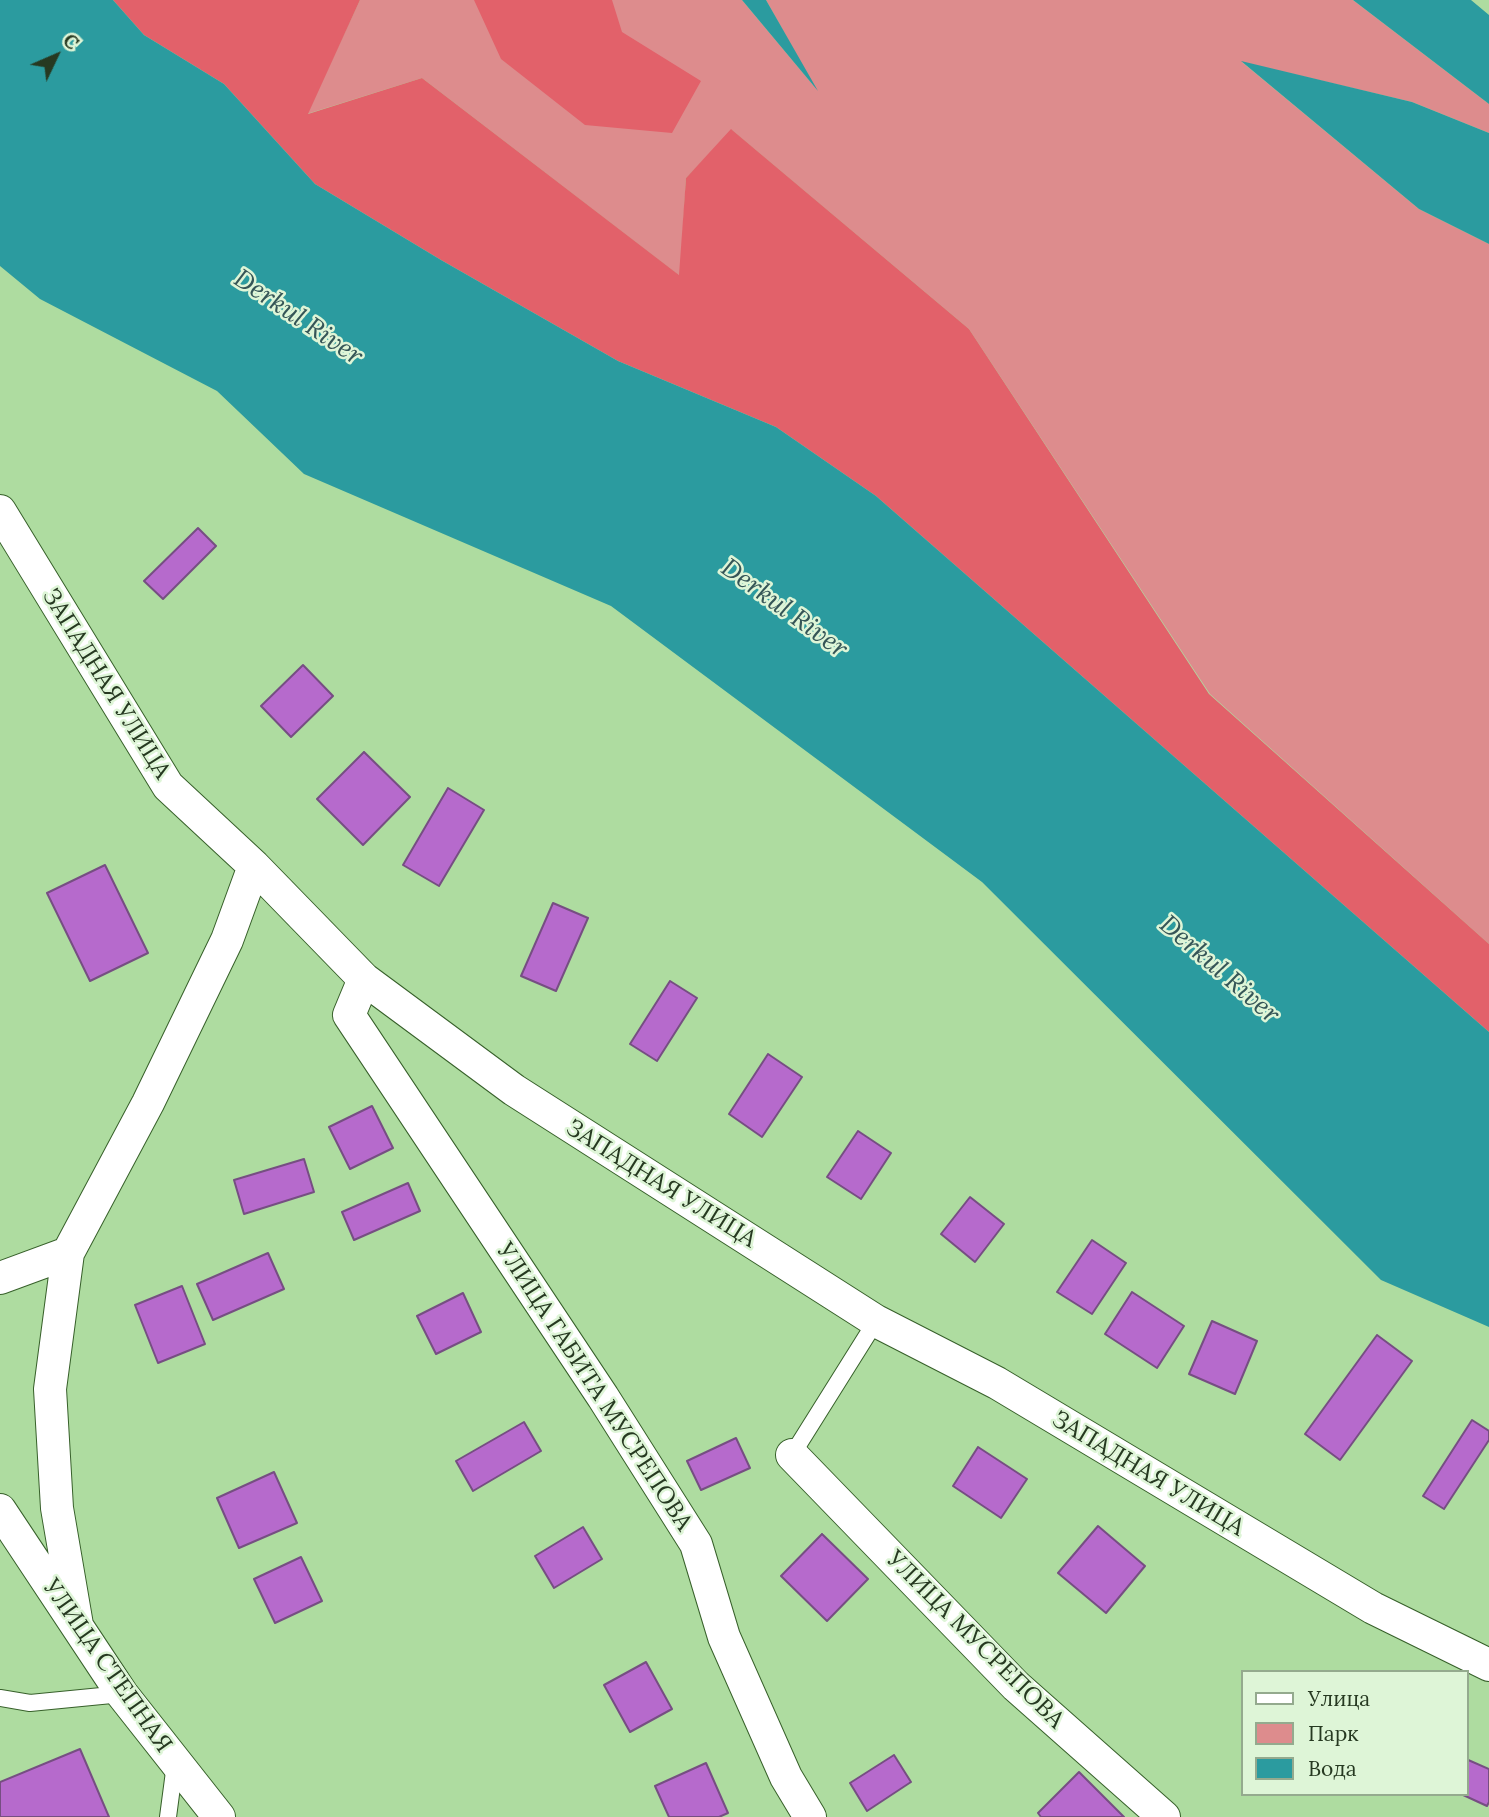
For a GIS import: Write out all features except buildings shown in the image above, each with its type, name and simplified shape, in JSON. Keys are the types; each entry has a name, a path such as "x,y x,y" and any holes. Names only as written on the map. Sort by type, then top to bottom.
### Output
{"street":[{"name":"ЗАПАДНАЯ УЛИЦА","path":"0,511 168,786 254,866 364,979 514,1090 877,1321 997,1383 1373,1608 1489,1665"},
{"path":"77,1625 57,1508 50,1389 68,1253 148,1103 221,953 254,866"},
{"name":"УЛИЦА ГАБИТА МУСРЕПОВА","path":"364,979 349,1015 603,1397 696,1544 724,1637 786,1777 810,1817"},
{"path":"0,1278 68,1253"},
{"name":"УЛИЦА МУСРЕПОВА","path":"792,1455 1016,1686 1164,1817"},
{"name":"УЛИЦА СТЕПНАЯ","path":"0,1510 122,1694 219,1817"}],"lane":[{"path":"792,1455 877,1321"},
{"path":"0,1698 30,1703 122,1694"},
{"path":"169,1817 175,1763"}],"green space":[{"path":"360,0 742,0 814,86 766,0 1353,0 1489,104 1489,133 1412,102 1242,62 1419,209 1489,244 1489,944 1210,694 969,329 732,130 686,178 680,276 422,78 307,114"}],"shaded area":[{"path":"113,0 360,0 308,114 422,78 679,275 686,178 731,129 969,329 1209,694 1489,944 1489,1032 876,496 776,427 618,361 315,184 224,84 144,35"},
{"path":"474,0 612,0 622,32 701,81 672,133 585,125 501,59"}],"water":[{"name":"Derkul River","path":"0,0 113,0 144,35 224,84 315,184 618,361 776,427 876,496 1489,1032 1489,1327 1381,1280 982,882 611,606 304,474 217,391 40,299 0,266"},
{"path":"742,0 766,0 818,91"},
{"path":"1353,0 1471,0 1489,15 1489,104"},
{"path":"1241,61 1412,102 1489,133 1489,244 1419,209"}]}
